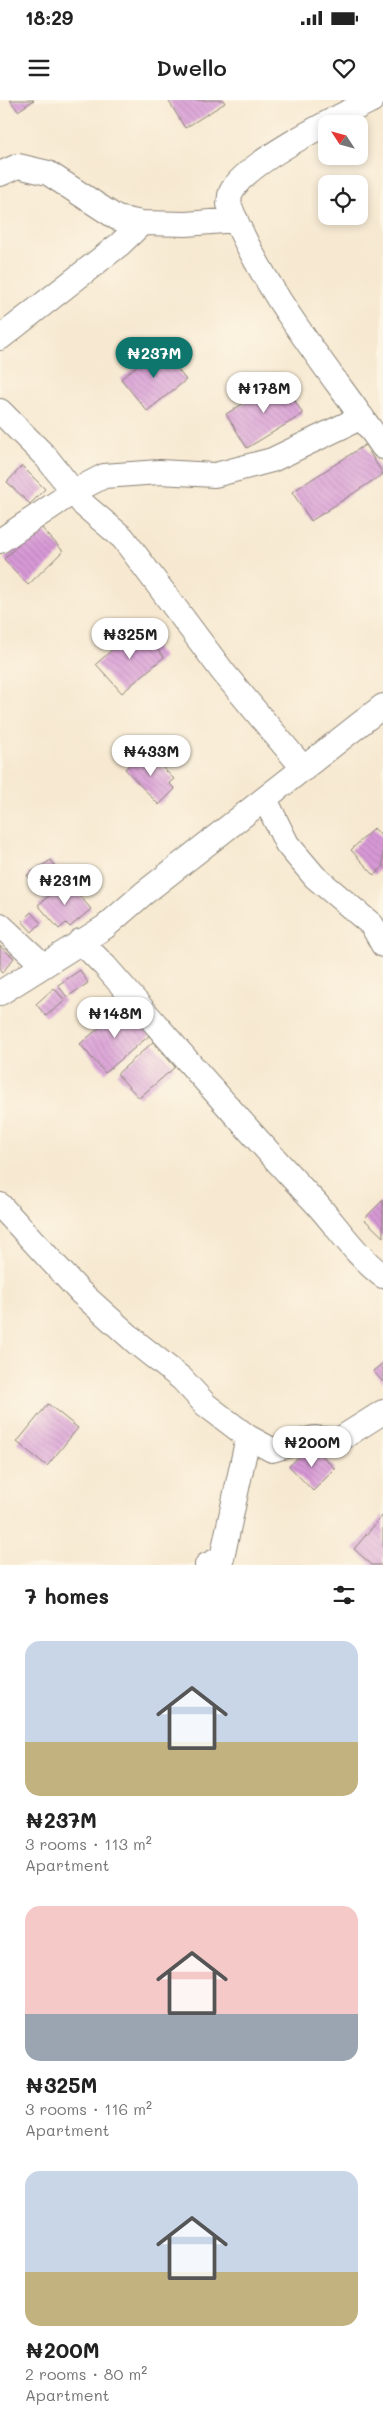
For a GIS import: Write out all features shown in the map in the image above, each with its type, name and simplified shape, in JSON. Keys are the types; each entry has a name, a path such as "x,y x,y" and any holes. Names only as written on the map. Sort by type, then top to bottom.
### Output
{"street":[{"path":"372,100 337,117 277,152 239,181 230,194 229,204 259,265 274,289 314,352 383,447"},
{"path":"0,174 18,166 48,173 117,218 142,224 186,224 236,220"},
{"path":"0,338 120,244 142,224"},
{"path":"0,411 46,457 84,505 123,538 223,672 304,769"},
{"path":"0,541 73,492 104,476 159,472 215,475 272,460 362,417"},
{"path":"0,993 105,927 143,894 382,708"},
{"path":"266,799 287,844 315,877 372,925 383,945"},
{"path":"0,925 43,965"},
{"path":"80,942 105,966 268,1154 341,1230 364,1261 383,1276"},
{"path":"0,1205 80,1292 138,1344 182,1379 206,1405 248,1437 272,1450 314,1438 337,1441 383,1412"},
{"path":"207,1565 222,1558 248,1437"}],"building":[{"path":"10,100 34,100 18,111"},
{"path":"168,100 223,100 225,103 185,128"},
{"path":"160,347 186,380 147,411 121,379"},
{"path":"282,380 303,414 247,448 226,414"},
{"path":"365,445 383,474 311,521 292,492"},
{"path":"22,466 45,489 30,504 7,482"},
{"path":"39,525 63,551 28,585 4,559"},
{"path":"138,627 164,657 122,693 96,664"},
{"path":"145,750 174,779 169,783 175,789 159,805 125,769"},
{"path":"374,828 383,838 383,867 374,875 351,850"},
{"path":"51,860 60,876 37,891 27,875"},
{"path":"67,881 91,909 70,927 66,923 59,929 38,905"},
{"path":"31,912 41,923 32,932 22,921"},
{"path":"0,946 14,958 2,973 0,971"},
{"path":"80,970 88,983 67,997 58,985"},
{"path":"54,988 65,1001 46,1016 36,1004"},
{"path":"125,1006 150,1035 105,1073 80,1044"},
{"path":"153,1042 175,1067 139,1098 117,1074"},
{"path":"383,1200 383,1237 364,1219"},
{"path":"383,1363 383,1382 373,1371"},
{"path":"48,1404 78,1428 47,1466 17,1442"},
{"path":"312,1445 335,1469 313,1491 289,1466"},
{"path":"383,1515 383,1565 372,1565 354,1549"}]}
